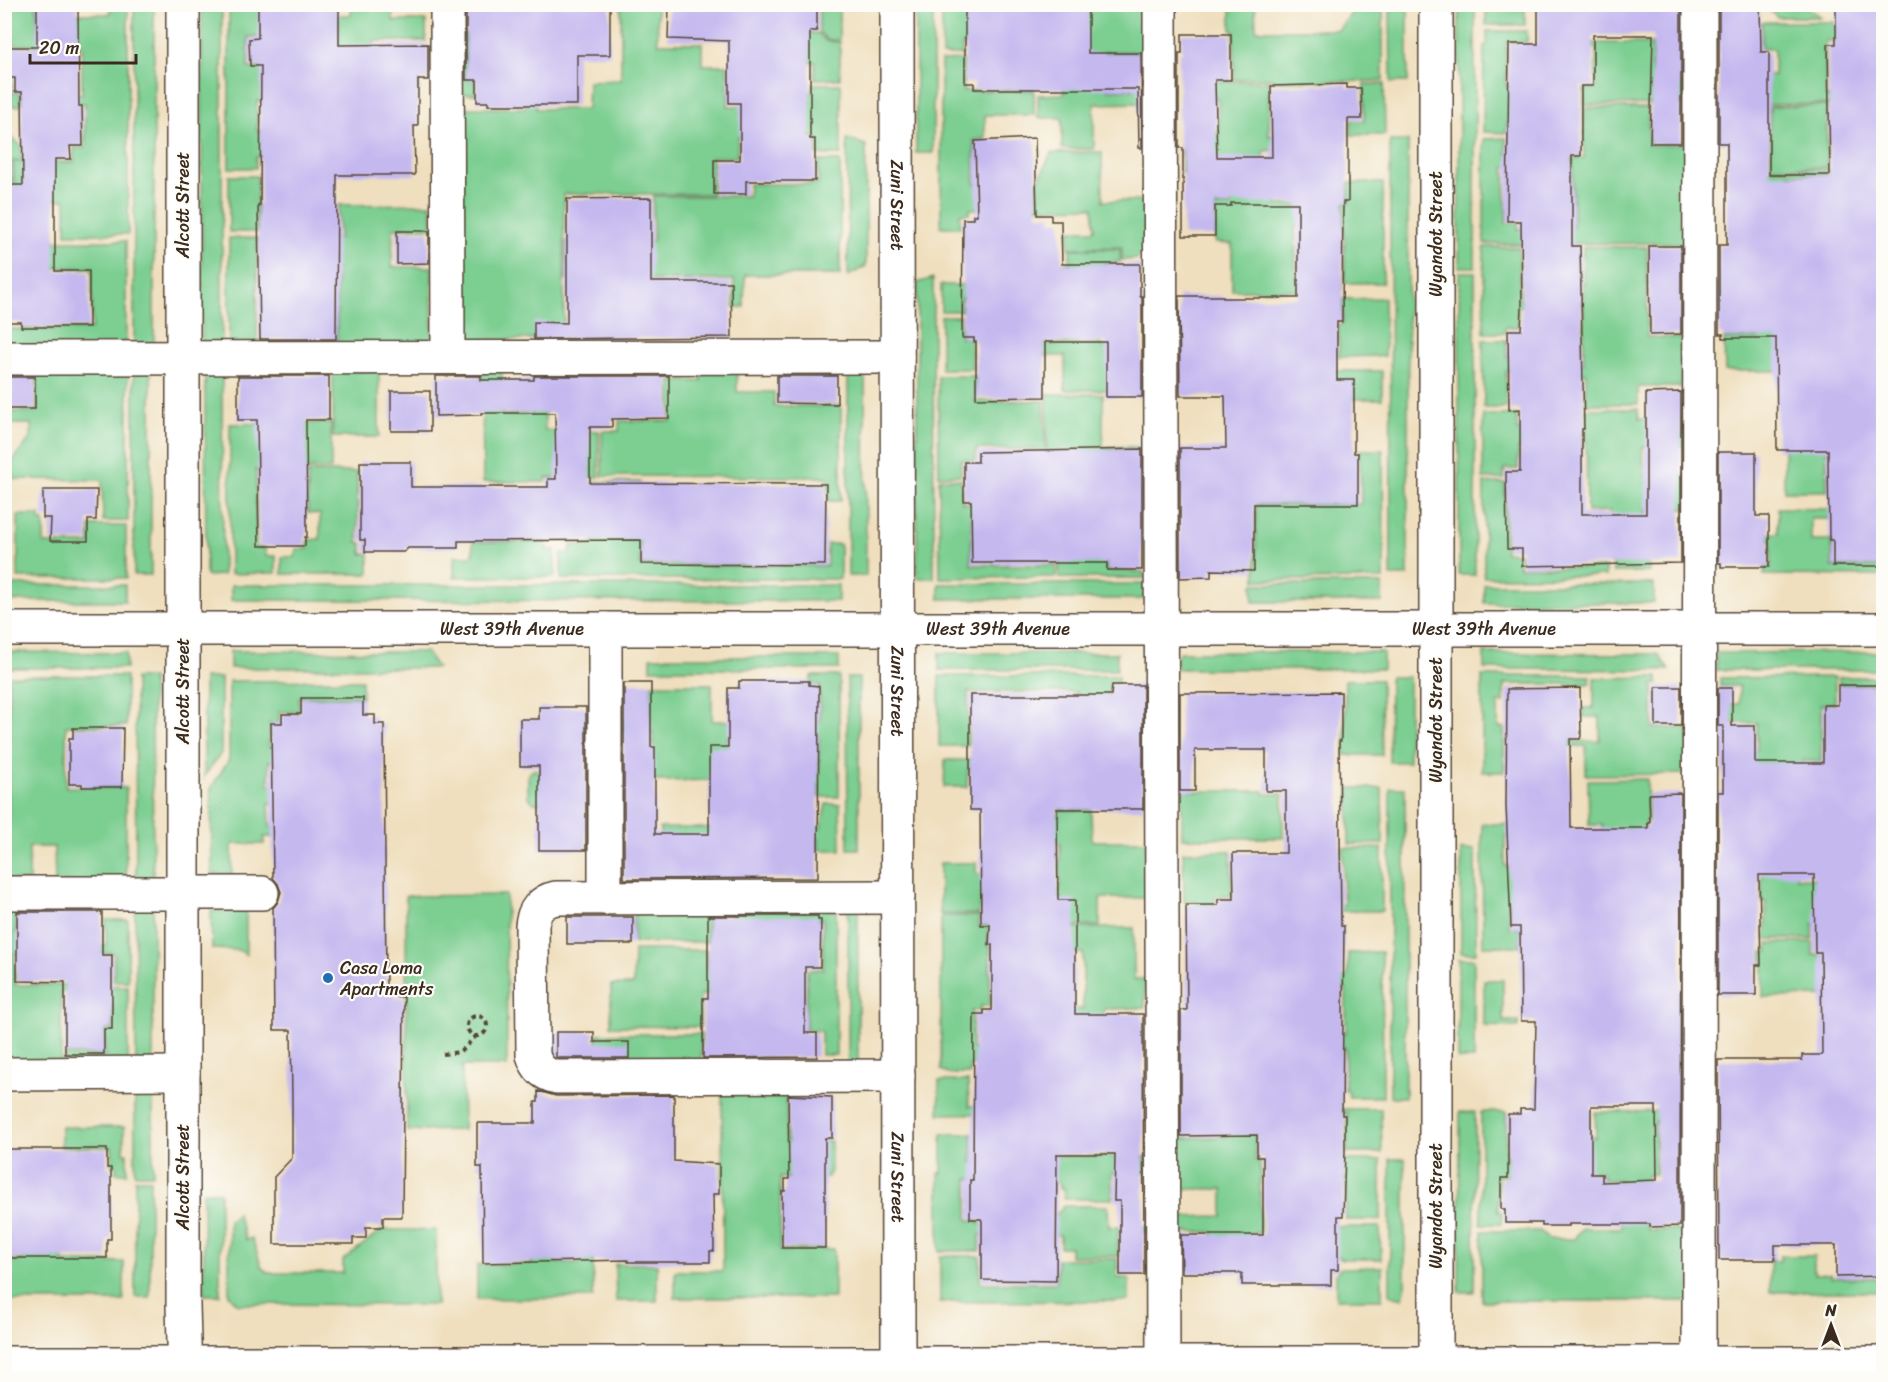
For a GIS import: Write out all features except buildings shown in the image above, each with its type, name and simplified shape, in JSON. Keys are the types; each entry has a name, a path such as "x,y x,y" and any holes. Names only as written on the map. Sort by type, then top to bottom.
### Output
{"street":[{"name":"Alcott Street","path":"183,4 185,1370"},
{"path":"447,4 448,357"},
{"name":"Zuni Street","path":"897,4 898,1370"},
{"path":"1160,4 1163,1370"},
{"name":"Wyandot Street","path":"1436,4 1436,1363"},
{"path":"1699,1363 1700,4"},
{"path":"4,358 897,357"},
{"name":"West 39th Avenue","path":"4,629 1884,629"},
{"path":"605,629 605,898"},
{"path":"4,893 262,893"},
{"path":"898,897 548,900 536,910 532,917 532,1055 535,1064 547,1075 555,1077 898,1076"},
{"path":"4,1074 183,1073"},
{"path":"4,1362 185,1370 1315,1370 1436,1363 1585,1370 1699,1363 1863,1368"}],"path":[{"path":"442,1054 460,1053 476,1036 483,1035 488,1026 485,1019 478,1016 471,1017 466,1025 470,1034 476,1036"}],"green space":[{"path":"4,5 36,5 38,45 5,45"},
{"path":"110,5 128,5 128,234 66,234 66,200 14,200 14,162 74,162 74,148 85,148 85,103 22,103 22,94 82,94 82,44 39,43 39,14 110,14"},
{"path":"134,5 154,5 154,347 134,347"},
{"path":"202,5 222,5 222,348 202,348"},
{"path":"229,5 268,7 263,37 248,37 248,68 319,68 268,100 257,101 257,131 331,131 266,157 256,157 256,168 229,168"},
{"path":"352,5 392,5 393,21 426,21 426,41 374,41 374,81 419,81 419,90 372,91 339,53 339,15 351,15"},
{"path":"456,5 464,5 462,34 465,34 466,80 475,80 475,94 456,94"},
{"path":"621,5 657,5 658,43 702,43 702,65 727,65 728,106 802,106 802,137 738,137 737,157 712,157 712,194 564,194 564,339 461,340 460,108 525,108 525,71 535,71 536,109 587,109 588,81 621,80"},
{"path":"819,5 839,5 839,40 827,40 819,31"},
{"path":"916,5 933,5 933,153 916,153"},
{"path":"942,5 963,5 963,14 973,14 976,44 962,45 962,55 942,55"},
{"path":"1090,5 1148,5 1148,52 1105,52 1105,65 981,20 1047,14 1090,14"},
{"path":"1231,5 1255,5 1256,30 1338,30 1358,5 1383,5 1383,81 1234,79 1234,31 1231,30"},
{"path":"1390,5 1408,5 1408,82 1391,82"},
{"path":"1459,5 1475,5 1475,267 1459,267"},
{"path":"1486,5 1525,5 1525,25 1486,25"},
{"path":"1764,5 1803,5 1821,17 1777,17"},
{"path":"1762,22 1834,22 1834,27 1883,26 1883,40 1825,41 1826,97 1883,97 1883,104 1723,105 1723,75 1774,75 1774,49 1762,49"},
{"path":"1487,31 1527,31 1527,42 1506,42 1506,86 1518,86 1518,123 1507,123 1506,133 1483,132 1484,46 1487,45"},
{"path":"730,33 818,33 826,41 840,42 840,79 815,79 815,62 803,62"},
{"path":"1584,43 1652,43 1652,72 1689,72 1689,104 1584,105 1584,89 1596,88 1596,48 1584,48"},
{"path":"963,60 963,91 1034,90 1034,115 985,115 985,139 974,140 975,184 1034,184 1034,208 970,209 970,213 960,214 960,227 941,227 941,61"},
{"path":"1107,68 1107,90 1140,89 1141,103 1094,104 1094,149 1062,149 1062,118 1038,118 1038,95 1064,94 1063,69"},
{"path":"4,79 12,79 12,93 20,93 20,106 5,106"},
{"path":"1269,81 1269,136 1282,136 1276,150 1264,151 1264,173 1182,173 1182,133 1219,133 1218,98 1182,97 1182,82"},
{"path":"812,84 841,84 841,155 817,155 817,137 803,137 803,93 812,93"},
{"path":"1364,84 1384,84 1385,135 1351,135 1351,121 1364,121"},
{"path":"1827,106 1827,167 1771,167 1770,107"},
{"path":"1584,108 1648,108 1649,145 1687,144 1688,243 1484,244 1484,139 1506,138 1507,154 1518,155 1518,167 1505,167 1506,223 1518,223 1518,229 1573,228 1573,159 1584,158"},
{"path":"5,139 13,139 21,145 21,161 12,161 12,183 5,183"},
{"path":"847,139 866,145 866,266 848,276"},
{"path":"1390,141 1408,141 1408,576 1391,576"},
{"path":"1102,152 1103,201 1145,201 1145,247 1137,259 1122,260 1122,247 1069,248 1069,230 1095,230 1093,207 1038,208 1038,182 1051,153"},
{"path":"818,161 840,161 840,275 745,275 744,307 734,307 734,280 566,280 566,241 653,241 653,196 748,196 749,184 818,184"},
{"path":"1729,169 1828,169 1828,174 1788,174 1788,197"},
{"path":"1231,175 1277,199 1277,205 1342,205 1342,225 1295,226 1296,278 1342,278 1342,290 1232,290 1232,244 1215,243 1215,207 1231,207"},
{"path":"229,176 257,176 257,232 229,232"},
{"path":"1349,183 1383,183 1383,283 1345,283 1344,203 1349,203"},
{"path":"431,204 432,228 393,228 392,267 432,267 432,347 337,347 337,269 260,269 326,238 339,238 339,205"},
{"path":"229,238 257,238 257,347 229,347"},
{"path":"32,241 126,241 126,348 5,348 4,329 92,329 92,268 32,268"},
{"path":"1484,247 1519,247 1520,300 1581,300 1581,306 1518,306 1518,327 1505,327 1505,333 1484,333"},
{"path":"1583,247 1647,247 1647,337 1681,338 1681,387 1638,387 1638,404 1586,404 1586,373 1579,373 1579,363 1584,363"},
{"path":"1070,249 1120,249 1120,262 1104,263 1104,295 961,298 961,311 941,311 941,285 1004,285 1005,264 1070,263"},
{"path":"1459,272 1475,272 1475,575 1459,575"},
{"path":"933,278 934,578 917,578 917,283"},
{"path":"1384,298 1385,356 1339,357 1339,325 1343,324 1343,299"},
{"path":"1759,312 1812,371 1725,371 1724,339 1759,339"},
{"path":"941,316 960,316 961,338 971,338 972,369 941,369"},
{"path":"1483,340 1506,340 1507,357 1519,357 1522,371 1506,371 1506,408 1484,408"},
{"path":"1025,344 1101,344 1101,347 1111,347 1111,390 1065,390 1065,356 1025,356"},
{"path":"134,363 151,363 151,575 134,575"},
{"path":"702,363 737,363 737,392 774,392 774,406 841,406 841,501 829,501 828,477 602,476 602,431 619,431 619,421 671,421 671,381 701,381"},
{"path":"205,364 222,364 223,575 206,576"},
{"path":"128,366 128,521 103,521 102,480 12,479 12,462 31,437 31,424 6,424 6,412 37,411 37,374"},
{"path":"482,366 502,366 502,415 533,414 533,370 545,370 545,430 599,431 599,477 546,478 546,482 483,482"},
{"path":"848,366 865,366 866,576 848,576"},
{"path":"333,371 379,371 379,437 333,437"},
{"path":"1323,371 1382,371 1382,399 1354,399 1354,380 1323,379"},
{"path":"938,376 975,376 975,401 1044,401 1045,449 976,449 976,460 961,460 961,475 939,476"},
{"path":"1047,394 1103,394 1103,447 1138,447 1138,457 1047,453"},
{"path":"1586,409 1638,409 1639,419 1687,419 1687,446 1643,446 1644,475 1687,475 1688,509 1645,509 1646,566 1650,566 1650,572 1613,572 1611,511 1587,512"},
{"path":"1483,415 1517,415 1517,431 1582,431 1582,448 1518,448 1518,469 1504,469 1504,479 1483,479"},
{"path":"331,423 331,469 256,470 256,548 265,548 266,556 276,556 276,573 230,574 230,424"},
{"path":"1826,433 1827,491 1784,491 1784,448"},
{"path":"1360,450 1383,450 1384,579 1256,580 1256,505 1361,504"},
{"path":"308,472 357,472 358,542 362,543 362,554 369,554 369,574 282,574 282,557 295,557 296,549 308,549 308,540 320,539 320,514 308,513"},
{"path":"939,479 961,479 962,503 978,503 978,512 971,513 971,565 1056,565 1056,577 940,578"},
{"path":"593,482 640,482 640,565 827,566 827,544 840,544 840,579 561,579 561,553 570,553 571,545 593,545"},
{"path":"1484,483 1505,483 1505,552 1519,553 1519,567 1605,568 1605,576 1484,577"},
{"path":"1106,494 1148,494 1148,519 1106,520 1106,571 1144,572 1144,578 1059,578 1058,512"},
{"path":"1778,508 1830,509 1829,519 1811,519 1811,541 1832,541 1832,567 1883,567 1883,576 1764,575 1765,568 1771,567 1771,539 1761,538 1761,534 1778,533"},
{"path":"18,515 40,515 40,521 44,521 44,544 90,544 90,526 126,526 126,578 18,578"},
{"path":"473,542 546,542 546,550 555,550 555,577 454,577 454,556 473,556"},
{"path":"939,584 1144,584 1144,599 939,599"},
{"path":"1253,584 1382,584 1382,602 1253,602"},
{"path":"1484,584 1654,584 1654,603 1484,603"},
{"path":"5,585 125,585 125,601 5,601"},
{"path":"231,585 838,585 838,601 231,600"},
{"path":"230,651 426,652 437,668 230,668"},
{"path":"5,652 126,653 126,668 5,668"},
{"path":"1180,652 1383,652 1383,669 1176,669 1176,659"},
{"path":"1883,652 1883,670 1716,670 1716,653"},
{"path":"939,653 1117,653 1117,670 939,670"},
{"path":"1484,653 1658,654 1669,670 1484,669"},
{"path":"651,657 839,657 839,669 651,669"},
{"path":"9,676 126,676 126,726 66,726 66,787 126,788 126,882 55,882 54,847 29,847 29,881 5,881 4,830 8,830"},
{"path":"811,676 839,676 839,797 819,797 819,785 808,785 808,772 819,772 819,736 810,722 820,721 820,685 811,684"},
{"path":"939,676 1118,676 1118,683 1109,683 1109,722 1076,722 1076,692 968,692 968,746 939,746"},
{"path":"1482,676 1590,676 1590,684 1504,684 1504,703 1498,703 1498,727 1504,728 1504,772 1482,772"},
{"path":"1390,677 1409,677 1409,762 1389,762"},
{"path":"1658,677 1658,684 1653,685 1653,728 1688,728 1689,774 1586,775 1586,746 1520,747 1520,742 1600,741 1600,717 1583,717 1583,708 1594,708 1594,678"},
{"path":"1835,677 1835,703 1821,704 1821,761 1803,761 1803,812 1726,825 1746,750 1757,750 1757,723 1721,723 1721,704 1739,704 1739,686 1720,686 1720,678"},
{"path":"1839,677 1883,677 1883,684 1839,684"},
{"path":"135,678 152,678 153,878 136,883"},
{"path":"204,678 221,678 221,753 204,777"},
{"path":"847,678 859,678 859,849 848,849"},
{"path":"362,680 362,697 299,697 299,712 279,712 279,723 270,723 269,746 280,747 280,760 269,761 269,785 280,785 280,803 269,803 270,827 279,827 279,837 264,837 264,844 232,844 232,874 212,874 211,788 229,760 229,681"},
{"path":"1345,680 1381,680 1382,755 1345,755"},
{"path":"651,684 712,684 712,721 737,721 738,737 727,737 727,780 653,781 653,732 619,732 619,719 651,719"},
{"path":"945,760 1051,760 991,769 968,769 967,787 944,787"},
{"path":"533,770 585,770 585,803 534,803 528,797 528,775"},
{"path":"1647,779 1648,821 1645,821 1645,858 1603,858 1602,825 1589,825 1588,780"},
{"path":"1349,788 1382,788 1383,844 1349,844"},
{"path":"1390,788 1405,788 1405,1097 1390,1097"},
{"path":"1182,791 1264,791 1264,794 1283,794 1283,838 1182,838"},
{"path":"826,804 840,804 841,850 819,850 819,838 808,838 808,827 821,827"},
{"path":"1059,810 1091,810 1092,841 1146,841 1146,898 1100,898 1100,926 1073,926 1063,920 1062,898 991,898 991,892 1060,891 1060,843 1051,843 1051,816 1059,816"},
{"path":"1482,824 1517,824 1517,835 1505,836 1505,866 1518,867 1518,902 1509,902 1509,928 1520,929 1520,946 1483,946"},
{"path":"660,828 719,828 732,875 732,884 672,885 672,867 660,859"},
{"path":"1343,848 1382,848 1382,911 1287,911 1287,906 1344,905"},
{"path":"1461,850 1475,850 1476,953 1461,953"},
{"path":"1231,851 1232,896 1215,896 1215,909 1198,909 1198,902 1184,902 1183,852"},
{"path":"1797,861 1797,878 1833,878 1826,923 1813,924 1813,939 1766,939 1766,902 1762,902 1762,867"},
{"path":"940,863 976,863 976,874 988,874 988,906 979,906 979,914 940,914"},
{"path":"506,895 507,1066 462,1066 463,1130 407,1131 406,896"},
{"path":"4,901 16,901 16,933 93,952 15,953 15,985 76,985 76,992 61,992 61,1065 5,1065"},
{"path":"135,903 149,903 153,910 153,1061 136,1066"},
{"path":"858,904 858,1067 848,1067 848,905"},
{"path":"732,905 836,906 836,1055 821,1055 821,1031 806,1030 807,970 823,969 823,919 732,919"},
{"path":"211,911 246,911 246,955 239,950 212,949"},
{"path":"634,911 709,911 707,942 634,943"},
{"path":"941,916 979,916 979,926 988,926 990,1006 981,1006 981,1010 972,1011 972,1049 980,1050 978,1064 970,1065 970,1074 948,1074 941,1070"},
{"path":"106,920 128,920 128,981 114,981 114,953 94,953 94,946 106,946"},
{"path":"1073,928 1134,928 1134,979 1145,979 1145,1008 1104,1009 1104,1060 1052,1009 1083,1009 1083,953 994,953"},
{"path":"1813,942 1813,955 1827,955 1832,996 1763,997 1763,952 1768,952 1768,943"},
{"path":"634,950 706,950 707,969 803,969 803,996 700,995 700,1027 611,1026 611,985 633,985"},
{"path":"1382,952 1383,1097 1349,1097 1348,1091 1345,1091 1345,1048 1336,1047 1335,1033 1346,1033 1346,989 1266,978 1348,977 1348,953"},
{"path":"1458,959 1474,959 1474,1059 1458,1059"},
{"path":"1484,980 1503,980 1503,1021 1518,1021 1518,1027 1484,1026"},
{"path":"95,986 128,986 128,1067 65,1067 65,1055 105,1055 105,1030 113,1030 113,1006 105,1006"},
{"path":"597,1034 701,1034 701,1069 597,1069"},
{"path":"939,1081 968,1081 969,1106 1049,1105 1049,1113 939,1114"},
{"path":"135,1087 150,1087 153,1091 153,1174 135,1174"},
{"path":"786,1090 787,1141 831,1141 831,1171 828,1177 780,1178 780,1250 834,1249 834,1298 675,1298 675,1271 723,1271 722,1091"},
{"path":"1336,1109 1381,1109 1382,1153 1347,1153 1347,1113 1336,1113"},
{"path":"1228,1111 1255,1111 1255,1160 1260,1161 1260,1233 1249,1233 1248,1238 1214,1261 1213,1232 1175,1232 1175,1217 1223,1216 1223,1189 1176,1189 1176,1138 1228,1137"},
{"path":"1683,1111 1683,1121 1655,1121 1655,1174 1647,1175 1647,1215 1621,1215 1620,1180 1603,1180 1603,1172 1583,1172 1583,1138 1596,1137 1595,1112"},
{"path":"1460,1112 1475,1112 1474,1292 1459,1292"},
{"path":"1481,1112 1506,1112 1506,1158 1517,1158 1510,1176 1498,1176 1498,1212 1502,1212 1502,1224 1481,1224"},
{"path":"61,1127 124,1127 127,1173 116,1173 116,1166 112,1166 112,1147 61,1147"},
{"path":"942,1134 972,1134 972,1163 1037,1163 979,1179 968,1179 968,1220 979,1221 979,1224 1047,1224 1047,1235 980,1235 980,1251 939,1251 939,1173 942,1173"},
{"path":"531,1155 556,1254 556,1263 581,1264 582,1254 593,1254 593,1298 477,1299 477,1265 532,1264"},
{"path":"1054,1156 1146,1157 1146,1173 1112,1173 1112,1199 1064,1199 1064,1188 1060,1188 1060,1184 1048,1174"},
{"path":"1390,1159 1405,1159 1405,1289 1403,1298 1390,1295"},
{"path":"1264,1160 1381,1160 1381,1220 1346,1220 1346,1179 1336,1179"},
{"path":"135,1179 150,1179 150,1297 135,1297"},
{"path":"23,1180 62,1180 62,1262 124,1262 124,1301 5,1301 4,1260 23,1260"},
{"path":"203,1192 220,1192 220,1295 204,1295"},
{"path":"1063,1206 1108,1206 1109,1227 1147,1227 1147,1232 1118,1232 1118,1256 1070,1256 1070,1247 1060,1247 1060,1235 1050,1235 1050,1223"},
{"path":"237,1213 246,1240 252,1238 262,1268 269,1273 343,1273 343,1260 382,1230 436,1230 436,1305 238,1304 229,1295 229,1220"},
{"path":"1622,1222 1647,1222 1648,1230 1690,1230 1690,1301 1482,1301 1482,1231 1540,1231 1549,1239 1574,1239 1583,1228 1621,1228"},
{"path":"1264,1227 1380,1227 1381,1259 1342,1259 1335,1253"},
{"path":"940,1256 980,1256 980,1283 1057,1283 1057,1259 1117,1259 1117,1278 1129,1278 1129,1301 940,1302"},
{"path":"1780,1256 1814,1256 1814,1274 1831,1274 1832,1278 1883,1278 1883,1292 1770,1292 1770,1261 1780,1261"},
{"path":"615,1264 657,1264 657,1301 616,1301"},
{"path":"1382,1267 1382,1299 1336,1299 1336,1274 1341,1268"}],"place":[{"name":"Casa Loma Apartments","path":"328,978"}]}
